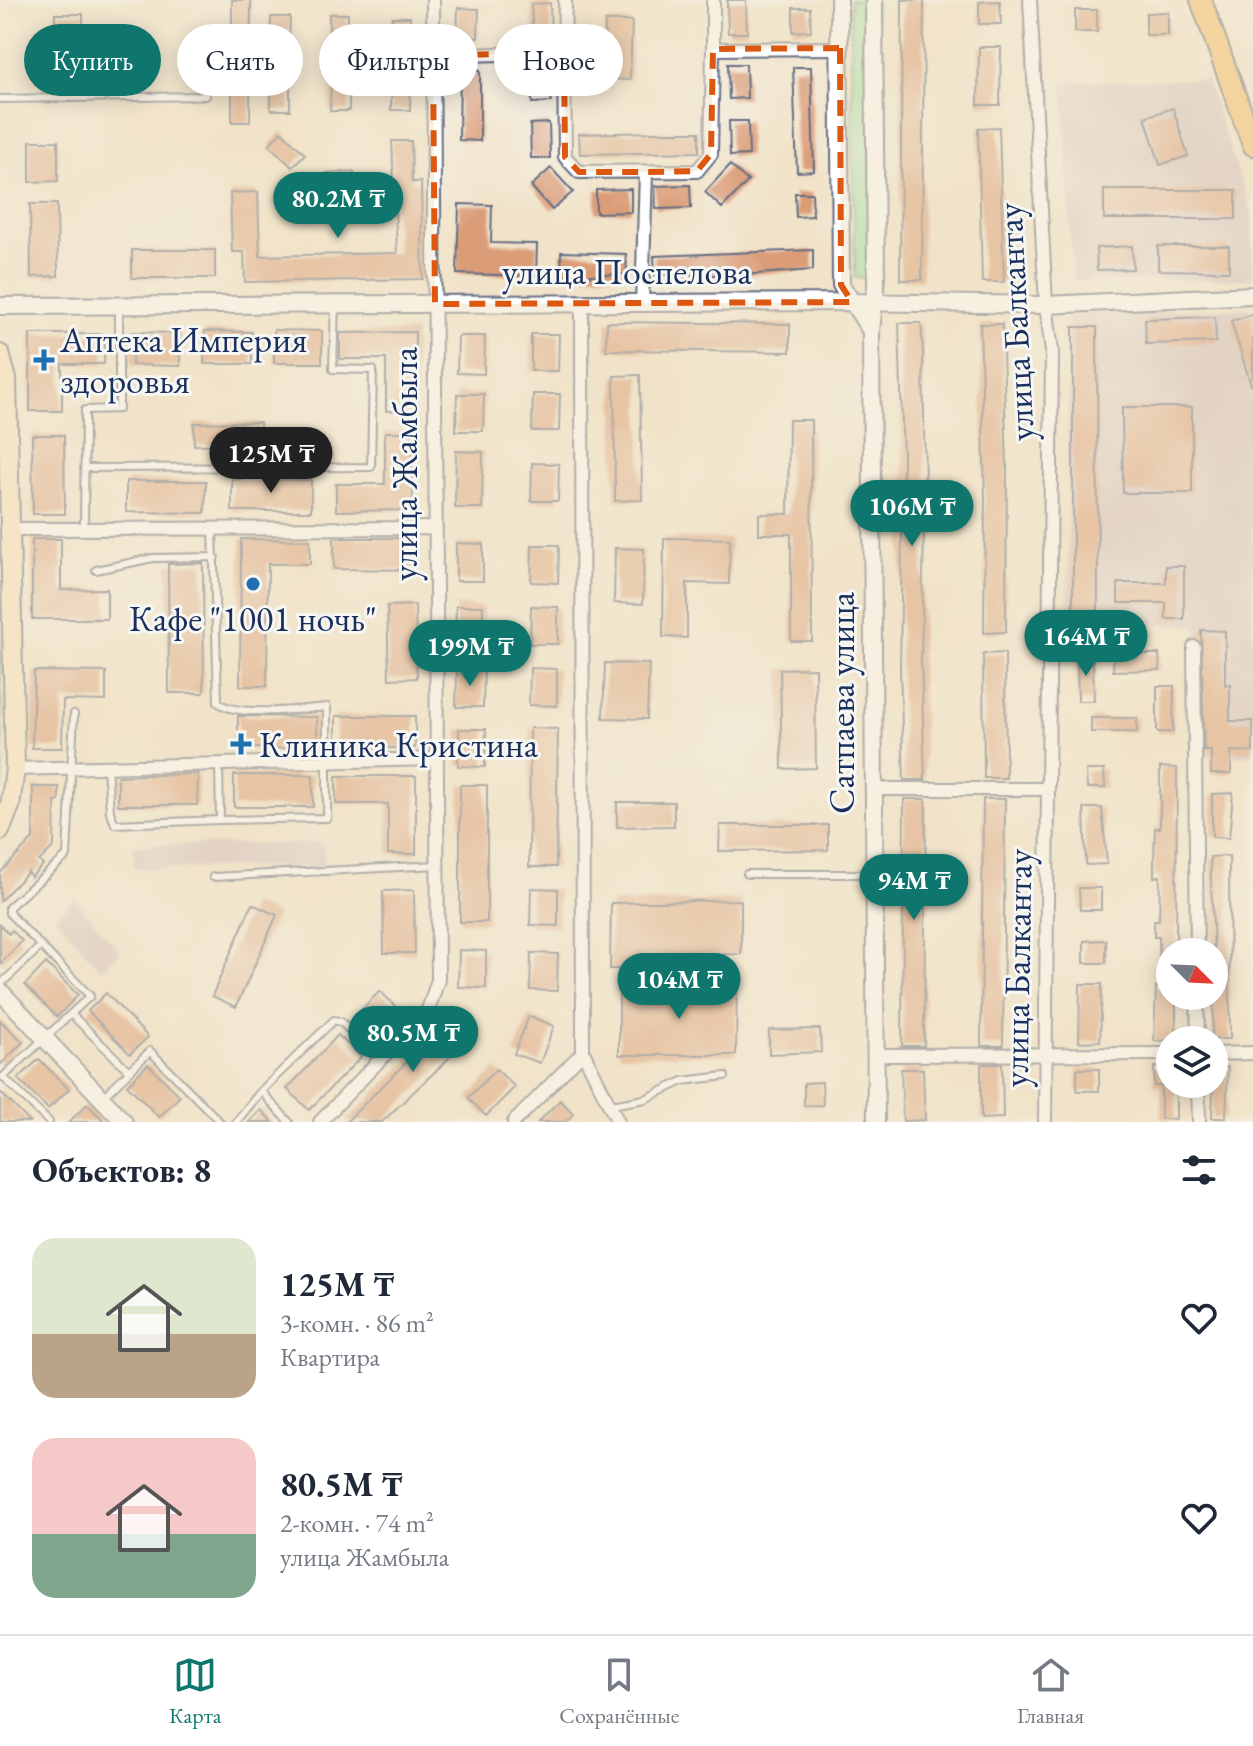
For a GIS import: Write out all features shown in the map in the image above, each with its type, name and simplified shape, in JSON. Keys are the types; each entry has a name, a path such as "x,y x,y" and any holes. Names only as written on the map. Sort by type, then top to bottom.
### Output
{"main road":[{"path":"1201,0 1253,145"},
{"path":"0,354 7,529 4,572 15,769 10,806 0,831"}],"street":[{"name":"улица Жамбыла","path":"433,0 433,24"},
{"path":"565,0 565,24"},
{"path":"564,96 565,157 579,172 697,171 711,154 713,0"},
{"path":"839,0 841,285 871,331"},
{"name":"Сатпаева улица","path":"874,0 874,303 871,331 876,1122"},
{"name":"улица Балкантау","path":"1030,0 1046,305 1052,351 1045,1122"},
{"path":"713,49 840,48"},
{"name":"улица Жамбыла","path":"320,1122 428,1010 438,980 433,96"},
{"path":"642,303 646,172"},
{"name":"улица Поспелова","path":"0,306 582,302 1046,305 1253,295"},
{"path":"582,302 583,1052 618,1122"},
{"path":"7,529 434,528"},
{"path":"1194,647 1197,938"},
{"path":"15,769 436,759"},
{"path":"873,789 1048,789"},
{"path":"0,991 124,1122"},
{"path":"514,1122 583,1052"},
{"path":"1228,1054 1253,1053"},
{"path":"875,1055 1156,1054"},
{"path":"1198,1098 1199,1122"}],"lane":[{"path":"0,99 206,96"},
{"path":"84,468 371,467 373,370 333,369 335,304"},
{"path":"84,530 85,410 119,409 119,305"},
{"path":"107,766 110,812 115,824 220,820 322,821 329,812 327,707 264,711 228,707 218,702 213,529"},
{"path":"96,570 153,558 215,557"},
{"path":"49,1122 2,1075 90,996 9,913 9,907 67,856 74,767 74,714"},
{"path":"219,764 220,820"},
{"path":"213,877 437,865"},
{"path":"747,874 874,874"},
{"path":"0,985 41,946"},
{"path":"71,1014 129,1071"},
{"path":"236,1122 261,1091 334,1020 341,1022 380,1059"},
{"path":"102,1098 150,1051 220,1122"},
{"path":"611,1105 645,1099 683,1081 725,1076"},
{"path":"261,1091 289,1122"}],"highlighted area":[{"path":"840,48 841,285 852,302 435,304 433,56 564,52 565,157 579,172 697,171 711,154 713,49"}],"shaded area":[{"path":"1206,79 1253,216 1253,279 1073,281 1063,82"},
{"path":"1253,308 1253,629 1229,628 1253,630 1253,756 1197,755 1197,626 1068,618 1068,314"},
{"path":"324,843 324,866 134,869 134,845"},
{"path":"75,899 121,952 101,970 55,916"}],"green space":[{"path":"850,0 875,0 879,278 855,278"},
{"path":"0,603 3,782 0,793"}],"building":[{"path":"232,0 251,0 251,24 232,24"},
{"path":"727,0 746,0 747,33 728,33"},
{"path":"902,0 924,0 922,280 900,280"},
{"path":"1000,1 1001,24 979,24 979,2"},
{"path":"550,3 551,24 532,24 531,4"},
{"path":"458,8 479,9 478,38 478,24 457,24"},
{"path":"793,8 810,8 811,31 793,32"},
{"path":"1075,10 1097,10 1097,32 1075,32"},
{"path":"1168,12 1168,35 1146,35 1146,13"},
{"path":"55,14 83,14 83,24 55,24"},
{"path":"329,14 348,14 348,24 329,24"},
{"path":"271,17 290,17 290,24 271,24"},
{"path":"392,17 410,17 410,24 392,24"},
{"path":"605,21 632,21 630,80 623,80 623,24 605,24"},
{"path":"979,47 1001,47 1000,105 978,105"},
{"path":"728,64 746,64 747,98 729,99"},
{"path":"793,67 811,67 814,171 797,172"},
{"path":"480,71 480,141 459,140 460,96 478,96"},
{"path":"232,96 250,96 250,122 232,122"},
{"path":"271,96 290,96 290,110 271,110"},
{"path":"330,96 349,96 349,111 330,111"},
{"path":"391,96 410,96 410,110 391,110"},
{"path":"532,96 551,96 551,102 532,103"},
{"path":"1173,108 1188,156 1160,165 1145,117"},
{"path":"729,121 748,121 749,155 730,156"},
{"path":"549,123 550,158 531,158 530,124"},
{"path":"999,127 1004,282 982,282 978,128"},
{"path":"281,131 305,154 292,167 269,145"},
{"path":"699,132 699,152 580,154 579,134"},
{"path":"30,141 58,141 58,181 30,182"},
{"path":"392,141 411,141 412,182 421,182 423,279 245,282 244,252 232,252 230,193 258,192 260,256 397,253"},
{"path":"730,165 748,181 722,208 705,192"},
{"path":"551,168 573,192 552,210 531,186"},
{"path":"354,172 354,191 328,192 327,173"},
{"path":"690,185 691,208 656,209 655,186"},
{"path":"631,189 631,212 596,213 596,190"},
{"path":"1104,190 1236,190 1236,219 1104,219"},
{"path":"795,193 812,193 813,216 796,217"},
{"path":"30,204 57,204 58,276 31,277"},
{"path":"459,204 492,205 491,243 537,244 536,276 457,274"},
{"path":"1132,246 1133,269 1097,270 1096,248"},
{"path":"1158,246 1229,246 1229,271 1158,270"},
{"path":"132,250 215,250 215,278 132,278"},
{"path":"813,250 813,270 742,275 655,275 654,256"},
{"path":"561,252 626,254 627,274 562,276"},
{"path":"1253,314 1253,385 1251,385 1231,321"},
{"path":"1215,317 1216,342 1146,344 1145,319"},
{"path":"607,322 790,324 790,352 606,350"},
{"path":"899,323 921,323 923,352 925,488 921,661 925,780 904,780 900,670 903,458"},
{"path":"980,324 1002,324 1007,466 1006,632 984,633 985,497"},
{"path":"1073,327 1097,327 1098,611 1073,611"},
{"path":"274,330 322,331 322,363 274,363"},
{"path":"205,331 252,332 252,364 204,364"},
{"path":"132,332 180,333 180,366 132,365"},
{"path":"415,332 415,410 386,411 386,359 340,359 340,333"},
{"path":"30,334 105,334 104,364 62,364 62,411 30,411"},
{"path":"531,334 559,334 558,371 531,371"},
{"path":"458,336 485,336 484,374 457,373"},
{"path":"640,375 642,500 615,501 614,376"},
{"path":"457,394 484,394 483,431 456,431"},
{"path":"533,394 560,394 559,431 532,431"},
{"path":"1122,407 1192,407 1192,493 1123,493"},
{"path":"789,420 811,420 812,641 791,641 791,534 759,534 759,514 788,514"},
{"path":"260,422 260,444 194,445 194,423"},
{"path":"385,432 412,432 413,510 336,511 336,484 385,484"},
{"path":"32,435 64,435 65,514 33,514"},
{"path":"456,451 483,452 482,508 455,508"},
{"path":"532,463 559,464 558,501 531,501"},
{"path":"232,479 311,480 311,511 232,511"},
{"path":"126,481 206,481 205,513 126,512"},
{"path":"334,538 413,538 413,570 334,569"},
{"path":"664,538 730,539 729,584 687,583 687,638 663,637"},
{"path":"32,539 61,539 61,590 107,589 107,619 32,619"},
{"path":"241,539 310,540 310,564 268,564 267,686 240,686"},
{"path":"456,543 483,544 483,581 456,581"},
{"path":"532,545 559,545 558,583 531,582"},
{"path":"615,548 644,549 643,604 614,603"},
{"path":"203,563 204,693 169,693 168,564"},
{"path":"1166,566 1184,566 1184,619 1166,619 1166,603 1118,603 1118,583 1166,583"},
{"path":"415,605 417,678 389,679 387,606"},
{"path":"456,606 483,606 482,643 455,643"},
{"path":"531,606 558,607 558,644 530,644"},
{"path":"1201,630 1225,631 1225,685 1230,684 1230,721 1253,721 1253,752 1231,751 1231,774 1211,774 1211,751 1204,751"},
{"path":"1005,653 1006,778 984,778 983,654"},
{"path":"1114,654 1159,654 1160,670 1113,671"},
{"path":"1077,656 1093,656 1094,701 1078,701"},
{"path":"605,663 649,664 647,719 603,718"},
{"path":"530,668 557,669 557,706 529,705"},
{"path":"815,668 816,768 782,769 780,669"},
{"path":"457,669 484,670 483,707 456,707"},
{"path":"34,671 106,672 106,701 63,700 62,748 32,748"},
{"path":"1157,686 1174,686 1173,732 1157,732"},
{"path":"238,716 317,717 317,749 238,748"},
{"path":"336,716 415,716 415,748 336,748"},
{"path":"1091,718 1137,718 1137,732 1091,732"},
{"path":"530,728 558,729 556,867 529,867"},
{"path":"459,729 486,729 485,767 458,766"},
{"path":"1160,767 1177,768 1176,938 1154,937 1154,920 1159,920 1160,876 1154,877 1155,828 1160,828"},
{"path":"1086,770 1104,770 1105,788 1087,788"},
{"path":"198,774 197,805 118,805 118,776"},
{"path":"234,775 313,775 313,807 234,807"},
{"path":"336,776 416,776 416,854 388,854 388,804 336,804"},
{"path":"460,785 487,785 487,922 460,922"},
{"path":"33,787 59,787 59,801 55,802 54,846 39,861 43,865 31,877 28,872 0,901 0,873 33,839"},
{"path":"1233,793 1229,838 1212,837 1212,794"},
{"path":"904,799 926,799 924,1046 902,1046"},
{"path":"983,799 1005,799 1003,1046 981,1046"},
{"path":"617,802 674,802 674,826 617,827"},
{"path":"1084,808 1102,808 1107,864 1086,865"},
{"path":"720,825 828,825 828,850 719,851"},
{"path":"1229,856 1230,1039 1228,1026 1213,1026 1213,1010 1228,1010 1228,938 1214,938 1210,857"},
{"path":"531,888 558,889 558,926 530,925"},
{"path":"1079,888 1101,888 1101,910 1080,910"},
{"path":"414,890 415,953 384,953 383,891"},
{"path":"741,900 741,954 643,955 643,969 610,969 611,903"},
{"path":"252,904 277,915 236,1007 212,996"},
{"path":"0,925 9,934 12,930 22,941 0,964"},
{"path":"1106,940 1106,963 1084,963 1084,941"},
{"path":"459,950 486,951 486,988 458,987"},
{"path":"531,953 558,954 557,991 530,990"},
{"path":"46,963 78,995 57,1017 25,985"},
{"path":"1080,984 1102,984 1100,1041 1079,1042"},
{"path":"666,985 737,985 736,1055 619,1055 619,993 666,993"},
{"path":"1156,987 1156,1010 1176,1010 1176,1026 1156,1026 1154,1041"},
{"path":"380,991 400,1011 378,1033 358,1013"},
{"path":"106,993 148,1037 130,1054 88,1011"},
{"path":"529,1016 554,1026 540,1063 514,1054"},
{"path":"452,1017 471,1034 443,1064 382,1122 346,1122"},
{"path":"0,1020 23,1042 0,1065"},
{"path":"820,1029 821,1052 769,1054 769,1030"},
{"path":"338,1035 361,1057 309,1110 287,1089"},
{"path":"39,1059 69,1089 48,1109 18,1079"},
{"path":"148,1064 180,1096 159,1117 127,1085"},
{"path":"981,1064 1002,1064 1003,1118 981,1119"},
{"path":"496,1069 515,1087 486,1116 468,1098"},
{"path":"901,1069 923,1069 925,1120 903,1121"},
{"path":"1077,1069 1099,1069 1099,1091 1077,1091"},
{"path":"822,1082 823,1105 804,1106 804,1083"},
{"path":"0,1092 30,1122 0,1122"},
{"path":"1161,1098 1176,1098 1176,1119 1161,1119"},
{"path":"1213,1098 1227,1098 1226,1118 1212,1118"},
{"path":"560,1100 574,1114 565,1122 538,1122"},
{"path":"87,1104 105,1122 69,1122"},
{"path":"261,1110 273,1122 249,1122"}],"place":[{"name":"Аптека Империя здоровья","path":"44,360"},
{"name":"Кафе \"1001 ночь\"","path":"253,584"},
{"name":"Клиника Кристина","path":"241,744"}]}
